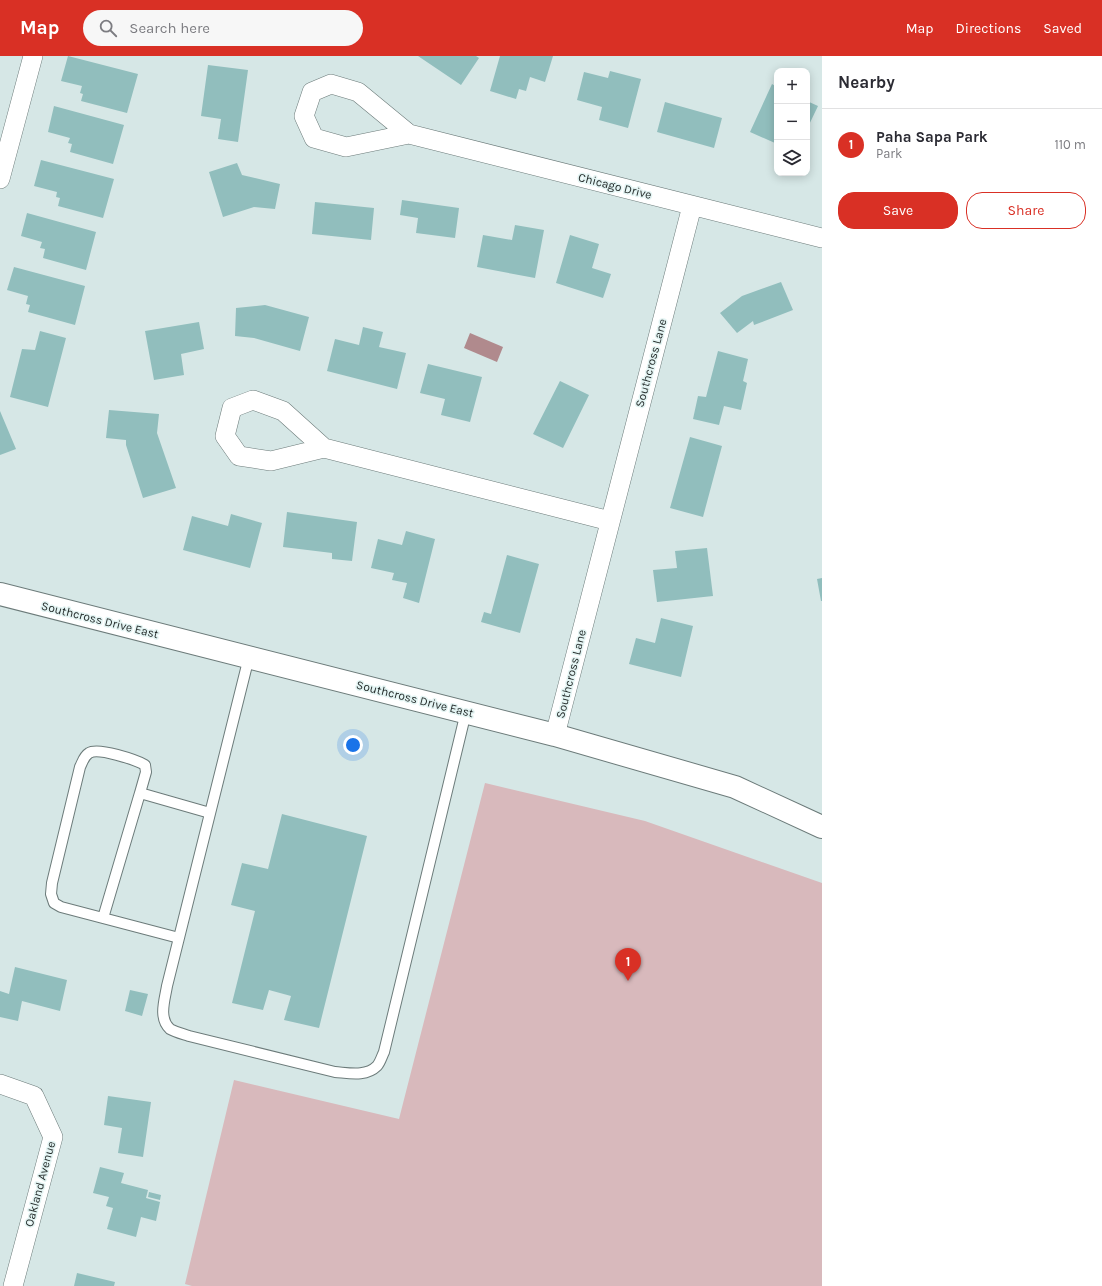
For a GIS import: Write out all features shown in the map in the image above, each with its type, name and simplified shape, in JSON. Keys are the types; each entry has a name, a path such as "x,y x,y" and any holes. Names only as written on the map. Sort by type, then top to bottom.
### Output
{"street":[{"path":"0,179 33,56"},
{"name":"Chicago Drive","path":"409,134 346,147 314,138 304,116 312,92 331,84 358,92 409,134 822,238"},
{"name":"Southcross Lane","path":"555,735 692,206"},
{"path":"324,448 271,461 239,456 225,436 232,408 252,400 283,411 324,448 610,521"},
{"name":"Southcross Drive East","path":"0,594 555,735 735,787 822,827"},
{"name":"Oakland Avenue","path":"0,1084 34,1096 53,1137 13,1286"}],"lane":[{"path":"249,658 162,1012 166,1024 171,1030 189,1036 335,1072 351,1074 366,1073 378,1065 384,1052 466,712"},
{"path":"103,918 146,772 145,765 139,762 94,751 90,752 85,757 80,766 52,883 51,894 54,903 61,907 179,938"},
{"path":"140,793 210,813"}],"shaded area":[{"path":"470,333 503,347 497,362 464,348"},
{"path":"485,783 645,821 822,883 822,1286 192,1286 185,1284 234,1080 399,1119"}],"building":[{"path":"68,56 138,74 127,113 81,101 83,94 80,93 82,86 61,81"},
{"path":"418,56 476,56 479,58 461,85"},
{"path":"500,56 553,56 545,82 530,77 526,91 519,89 516,99 490,91"},
{"path":"208,65 248,70 238,142 218,139 221,119 201,116"},
{"path":"610,71 641,79 628,128 599,120 602,107 577,100 584,72 608,78"},
{"path":"772,84 774,85 774,143 750,132"},
{"path":"665,102 722,118 714,148 657,132"},
{"path":"810,102 818,106 810,123"},
{"path":"54,106 124,125 113,164 70,152 72,144 68,143 70,138 48,132"},
{"path":"41,160 114,179 103,218 58,206 60,198 56,197 57,192 34,186"},
{"path":"237,163 242,175 280,184 275,209 254,207 223,217 209,172"},
{"path":"402,200 459,208 455,238 416,233 418,218 400,215"},
{"path":"315,202 374,208 371,240 312,234"},
{"path":"27,213 96,232 86,270 43,258 45,249 40,248 42,242 21,236"},
{"path":"515,225 544,230 535,278 477,267 483,235 512,240"},
{"path":"570,235 599,244 592,268 611,274 603,298 556,283"},
{"path":"14,267 85,286 75,325 28,312 30,305 26,304 28,296 7,290"},
{"path":"781,282 793,310 754,325 753,321 737,333 720,313 742,296"},
{"path":"265,305 309,317 300,351 254,338 235,336 236,308"},
{"path":"199,322 204,349 181,354 184,375 154,380 145,331"},
{"path":"363,327 383,332 379,347 406,353 397,389 327,371 335,339 359,345"},
{"path":"40,331 66,338 48,407 10,397 22,349 35,350"},
{"path":"718,351 748,359 743,381 747,383 741,410 724,406 719,425 693,419 698,396 706,397"},
{"path":"428,364 482,377 470,422 441,415 445,399 420,393"},
{"path":"560,381 589,395 563,448 533,434"},
{"path":"109,410 159,414 157,433 176,488 143,498 126,445 126,440 106,438"},
{"path":"0,411 16,449 0,455"},
{"path":"690,437 722,446 703,517 670,508"},
{"path":"287,512 357,522 352,561 332,559 332,553 283,547"},
{"path":"231,514 262,523 250,568 183,550 192,516 228,526"},
{"path":"406,531 435,539 419,603 403,598 407,583 392,580 394,573 371,568 378,539 402,545"},
{"path":"707,548 713,596 657,602 653,570 677,568 675,551"},
{"path":"507,555 539,564 520,633 481,622 484,612 491,614"},
{"path":"822,578 822,601 821,601 817,579"},
{"path":"661,618 693,626 681,677 629,664 636,638 655,643"},
{"path":"282,814 367,836 319,1028 284,1020 291,996 269,990 263,1010 232,1003 255,911 231,905 242,863 268,869"},
{"path":"15,967 67,980 60,1011 22,1001 18,1021 0,1017 0,991 9,994"},
{"path":"130,990 148,994 142,1016 125,1011"},
{"path":"108,1096 151,1102 143,1157 118,1153 122,1128 104,1125"},
{"path":"100,1167 124,1173 121,1183 148,1190 146,1198 160,1202 156,1221 141,1217 136,1237 107,1229 113,1208 106,1206 109,1197 93,1193"},
{"path":"149,1192 161,1195 160,1200 148,1197"},
{"path":"77,1273 115,1282 114,1286 74,1286"}],"place":[{"name":"Paha Sapa Park","path":"628,981"}]}
